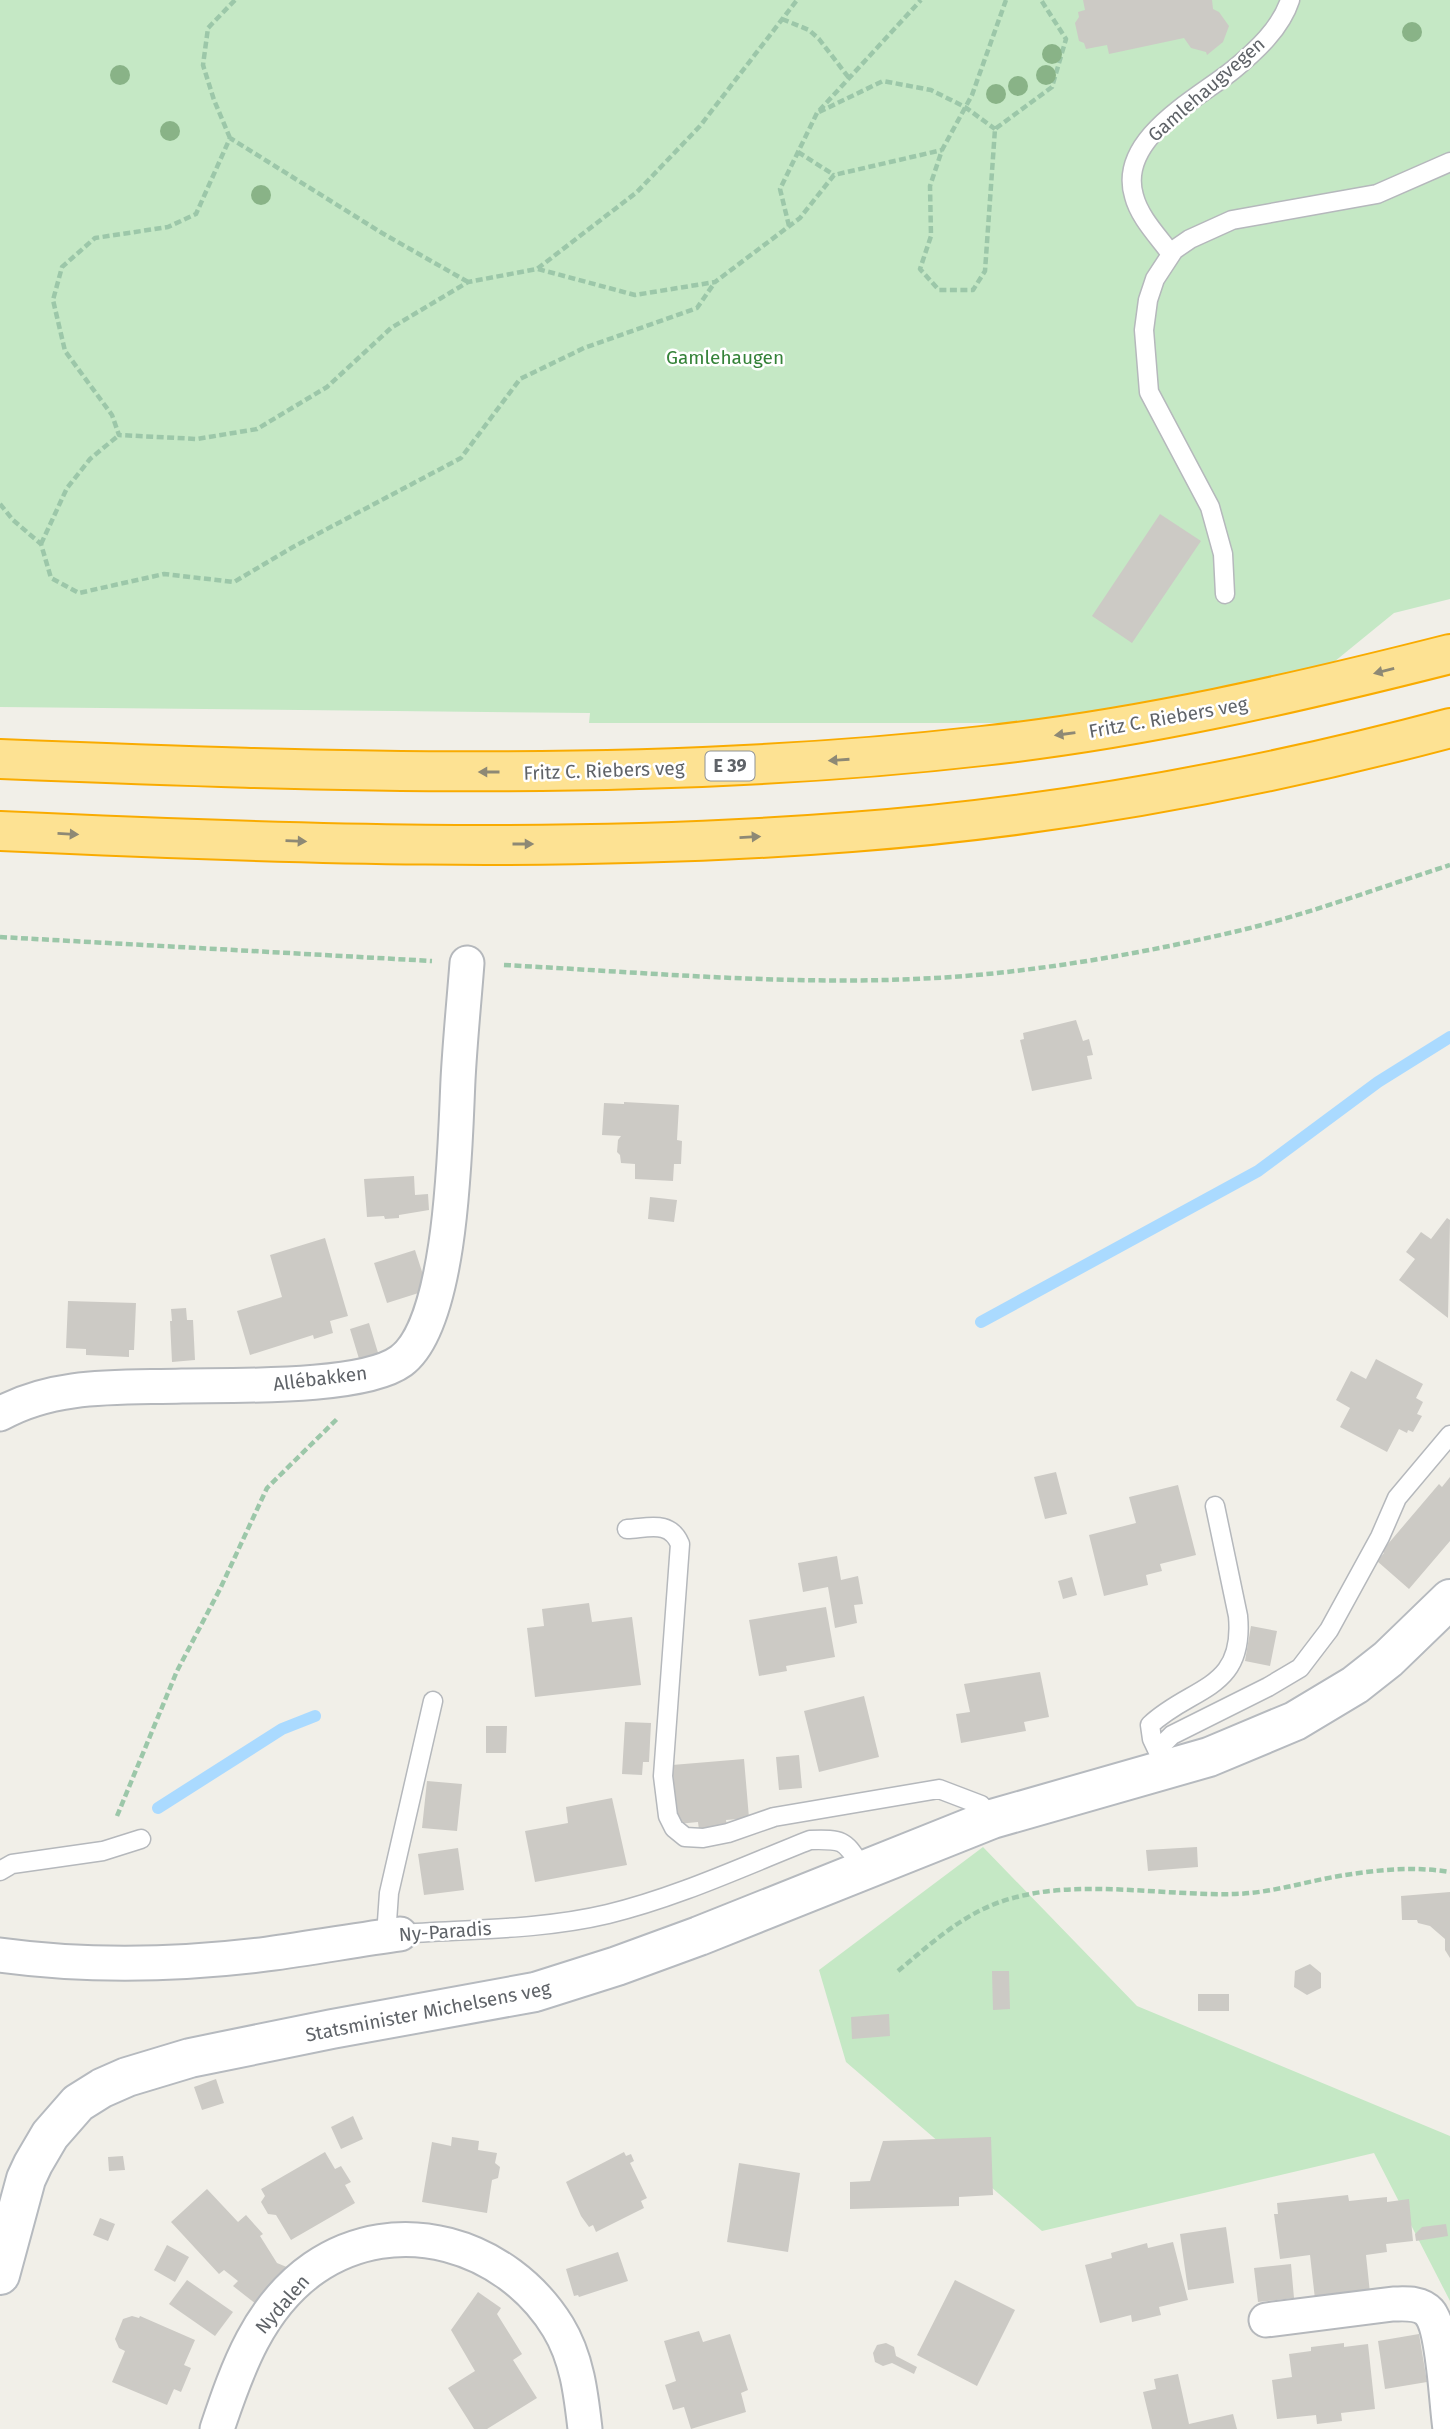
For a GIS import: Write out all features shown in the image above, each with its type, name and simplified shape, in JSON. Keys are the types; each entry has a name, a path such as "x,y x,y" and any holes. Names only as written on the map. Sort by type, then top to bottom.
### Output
{"highway":[{"name":"Fritz C. Riebers veg","path":"0,759 392,771 516,772 844,760 985,746 1128,725 1248,703 1450,654"},
{"path":"0,831 419,845 578,844 851,832 1125,800 1264,773 1450,728"}],"main road":[{"name":"Statsminister Michelsens veg","path":"0,2275 26,2179 33,2164 50,2135 78,2103 102,2088 190,2057 535,1992 617,1966 992,1819 1162,1758 1209,1757 1295,1721 1355,1685 1377,1668 1450,1599"}],"street":[{"name":"Allébakken","path":"0,1414 35,1400 80,1388 284,1384 356,1377 388,1368 403,1360 415,1345 425,1325 439,1283 445,1250 454,1166 467,963"},
{"name":"Ny-Paradis","path":"0,1955 105,1964 181,1961 267,1954 393,1935"},
{"name":"Nydalen","path":"218,2429 233,2379 252,2339 263,2319 294,2285 313,2269 343,2251 383,2241 415,2240 445,2244 482,2256 519,2280 559,2329 577,2370 585,2429"},
{"path":"1266,2319 1393,2304 1423,2307 1431,2315 1438,2334 1450,2429"}],"lane":[{"name":"Gamlehaugvegen","path":"1174,250 1168,250 1154,232 1133,194 1132,175 1137,155 1144,143 1182,107 1234,69 1269,36 1290,0"},
{"path":"1225,594 1223,554 1210,507 1149,391 1144,330 1148,300 1155,279 1174,250 1190,239 1232,220 1377,194 1450,162"},
{"name":"Statsminister Michelsens veg","path":"1162,1758 1172,1735 1300,1668 1329,1630 1380,1537 1397,1498 1450,1435"},
{"path":"1162,1758 1152,1739 1150,1725 1175,1706 1210,1688 1224,1675 1240,1633 1215,1506"},
{"path":"627,1529 668,1527 676,1534 680,1544 663,1776 668,1816 674,1828 685,1837 703,1838 728,1833 774,1817 939,1789 981,1805 992,1819"},
{"path":"393,1935 390,1893 433,1701"},
{"path":"0,1871 12,1864 103,1851 141,1839"},
{"name":"Ny-Paradis","path":"393,1935 545,1925 607,1914 657,1900 810,1840 845,1843 864,1870"}],"path":[{"path":"235,0 208,28 202,65 230,138 382,233 468,282"},
{"path":"537,269 638,192 700,126 797,0"},
{"path":"789,226 780,189 817,113 921,0"},
{"path":"1006,0 972,95 942,150 930,186 931,236 920,269 939,290 973,290 985,271 995,129 1052,86 1066,39 1041,0"},
{"path":"782,19 809,30 819,38 849,78"},
{"path":"817,113 883,81 931,90 965,107 995,129"},
{"path":"119,435 112,415 65,351 53,300 62,267 95,238 168,227 196,214 230,138"},
{"path":"0,504 13,520 41,544 51,578 79,593 164,574 234,582 293,547 461,458 520,379 584,348 696,308 715,282 800,218 834,175 942,150"},
{"path":"798,152 834,175"},
{"path":"41,544 67,488 90,459 119,435 197,439 257,429 327,387 391,328 468,282 537,269 635,295 715,282"},
{"path":"0,937 802,980 919,978 1021,971 1123,956 1244,929 1450,865"},
{"path":"103,1851 177,1671 220,1590 267,1488 341,1414"},
{"path":"898,1971 943,1933 979,1909 1052,1889 1236,1894 1279,1891 1339,1876 1429,1869 1450,1872"}],"green space":[{"name":"Gamlehaugen","path":"0,0 1450,0 1450,599 1394,613 1329,666 1230,690 1020,723 589,723 590,713 0,707"},
{"path":"983,1847 1137,2006 1450,2136 1450,2301 1374,2153 1042,2231 846,2062 819,1970"}],"building":[{"path":"1083,0 1212,0 1213,9 1219,12 1229,26 1223,42 1207,55 1206,52 1191,48 1184,38 1109,54 1107,45 1086,49 1084,43 1079,41 1075,23 1079,17 1078,12 1085,10"},
{"path":"1160,514 1201,541 1132,643 1092,616"},
{"path":"1076,1020 1083,1041 1089,1039 1093,1055 1087,1056 1092,1079 1032,1091 1020,1040 1024,1039 1023,1033"},
{"path":"604,1103 679,1105 677,1140 682,1141 681,1164 674,1164 673,1181 635,1179 635,1164 621,1163 617,1152 621,1136 602,1135"},
{"path":"414,1176 415,1195 428,1194 429,1210 399,1215 399,1218 367,1217 364,1179"},
{"path":"650,1197 677,1200 674,1222 648,1219"},
{"path":"1447,1218 1450,1220 1448,1318 1399,1280 1415,1259 1406,1252 1421,1232 1431,1239"},
{"path":"325,1238 348,1316 330,1321 333,1333 314,1339 313,1335 250,1355 237,1311 282,1297 270,1255"},
{"path":"415,1250 428,1290 387,1303 374,1263"},
{"path":"68,1301 136,1303 134,1350 129,1350 129,1357 86,1355 86,1349 66,1348"},
{"path":"186,1308 187,1320 193,1320 195,1360 172,1362 171,1309"},
{"path":"369,1323 379,1356 360,1362 350,1329"},
{"path":"1376,1359 1423,1384 1416,1398 1423,1402 1417,1414 1422,1416 1413,1432 1408,1430 1407,1433 1399,1429 1387,1452 1340,1427 1350,1408 1336,1400 1351,1371 1366,1379"},
{"path":"1056,1472 1067,1514 1045,1519 1034,1477"},
{"path":"1450,1477 1450,1541 1409,1589 1377,1561 1384,1553 1382,1551 1439,1484 1442,1487"},
{"path":"1178,1485 1196,1555 1160,1564 1162,1571 1146,1575 1148,1585 1104,1596 1089,1535 1136,1523 1129,1497"},
{"path":"837,1556 841,1580 858,1576 863,1604 854,1605 857,1623 835,1628 828,1587 803,1592 798,1563"},
{"path":"1072,1577 1077,1595 1063,1599 1058,1581"},
{"path":"589,1603 592,1622 632,1617 641,1685 535,1697 527,1628 544,1626 542,1609"},
{"path":"826,1607 835,1657 786,1666 787,1671 759,1676 749,1620"},
{"path":"1251,1626 1277,1631 1270,1666 1245,1661"},
{"path":"1040,1672 1049,1717 1024,1722 1026,1731 961,1743 956,1714 970,1712 964,1684"},
{"path":"864,1696 879,1757 819,1772 804,1711"},
{"path":"625,1722 651,1723 649,1762 643,1762 642,1775 622,1774"},
{"path":"486,1726 507,1726 506,1753 486,1753"},
{"path":"799,1755 802,1788 779,1790 776,1757"},
{"path":"744,1759 749,1818 726,1820 727,1828 699,1830 698,1822 678,1824 672,1765"},
{"path":"427,1781 462,1784 457,1831 422,1828"},
{"path":"612,1798 627,1865 535,1882 525,1831 568,1823 566,1807"},
{"path":"1197,1847 1198,1867 1148,1871 1146,1850"},
{"path":"458,1848 464,1890 424,1895 418,1854"},
{"path":"1450,1892 1450,1958 1445,1950 1445,1939 1430,1926 1418,1923 1417,1920 1402,1920 1401,1896"},
{"path":"1310,1964 1321,1973 1321,1988 1307,1995 1294,1987 1295,1971"},
{"path":"992,1971 1009,1971 1010,2009 993,2010"},
{"path":"1198,1994 1229,1994 1229,2011 1198,2011"},
{"path":"889,2014 890,2036 852,2039 851,2017"},
{"path":"216,2079 224,2103 202,2110 194,2087"},
{"path":"353,2116 363,2139 341,2149 331,2127"},
{"path":"452,2137 479,2141 478,2150 497,2153 495,2163 500,2167 498,2178 492,2180 487,2213 422,2202 432,2142 451,2146"},
{"path":"991,2137 993,2195 959,2197 959,2206 850,2209 850,2182 870,2181 883,2141"},
{"path":"325,2152 335,2169 341,2166 351,2182 345,2185 355,2203 291,2240 276,2215 268,2214 261,2202 265,2196 261,2189"},
{"path":"624,2152 626,2156 631,2154 634,2161 630,2163 647,2198 641,2201 644,2208 596,2232 593,2225 589,2227 581,2216 566,2182"},
{"path":"123,2156 125,2170 109,2171 108,2157"},
{"path":"739,2163 800,2173 788,2252 727,2242"},
{"path":"207,2189 238,2222 246,2215 263,2234 260,2236 277,2263 289,2268 256,2304 233,2286 238,2281 224,2270 219,2274 171,2222"},
{"path":"1348,2195 1349,2201 1387,2197 1387,2202 1409,2199 1413,2241 1386,2244 1387,2252 1366,2255 1370,2293 1315,2299 1310,2255 1280,2259 1274,2214 1278,2214 1277,2203"},
{"path":"100,2218 115,2224 108,2241 93,2235"},
{"path":"1446,2224 1448,2236 1416,2241 1415,2234 1422,2227"},
{"path":"1226,2227 1234,2283 1188,2290 1180,2234"},
{"path":"1173,2242 1188,2300 1159,2307 1161,2315 1132,2322 1131,2315 1100,2323 1085,2265 1112,2258 1111,2253 1147,2243 1148,2248"},
{"path":"167,2245 189,2257 175,2282 154,2270"},
{"path":"618,2252 628,2281 579,2297 574,2296 566,2269"},
{"path":"1291,2264 1294,2298 1258,2302 1254,2268"},
{"path":"187,2280 233,2312 215,2336 169,2304"},
{"path":"955,2280 1015,2310 977,2386 917,2355"},
{"path":"478,2292 501,2308 497,2314 522,2354 513,2360 537,2398 487,2429 474,2429 448,2388 475,2371 451,2330"},
{"path":"140,2316 195,2340 184,2365 191,2368 181,2392 174,2389 167,2405 112,2382 125,2351 119,2348 115,2339 123,2319"},
{"path":"699,2331 703,2342 730,2334 748,2390 741,2393 746,2412 691,2429 684,2407 673,2410 665,2385 676,2381 664,2341"},
{"path":"1419,2334 1427,2382 1385,2389 1378,2341"},
{"path":"886,2343 894,2347 896,2356 917,2367 914,2374 892,2363 883,2366 875,2362 873,2353 877,2345"},
{"path":"1344,2343 1344,2347 1368,2344 1375,2409 1341,2413 1342,2421 1317,2424 1316,2415 1277,2419 1272,2380 1292,2377 1289,2354 1311,2351 1311,2347"},
{"path":"1178,2374 1189,2424 1233,2414 1237,2429 1152,2429 1143,2392 1156,2389 1154,2379"}],"waterway":[{"path":"981,1322 1258,1171 1378,1082 1450,1037"},
{"path":"158,1808 282,1729 315,1716"}]}
